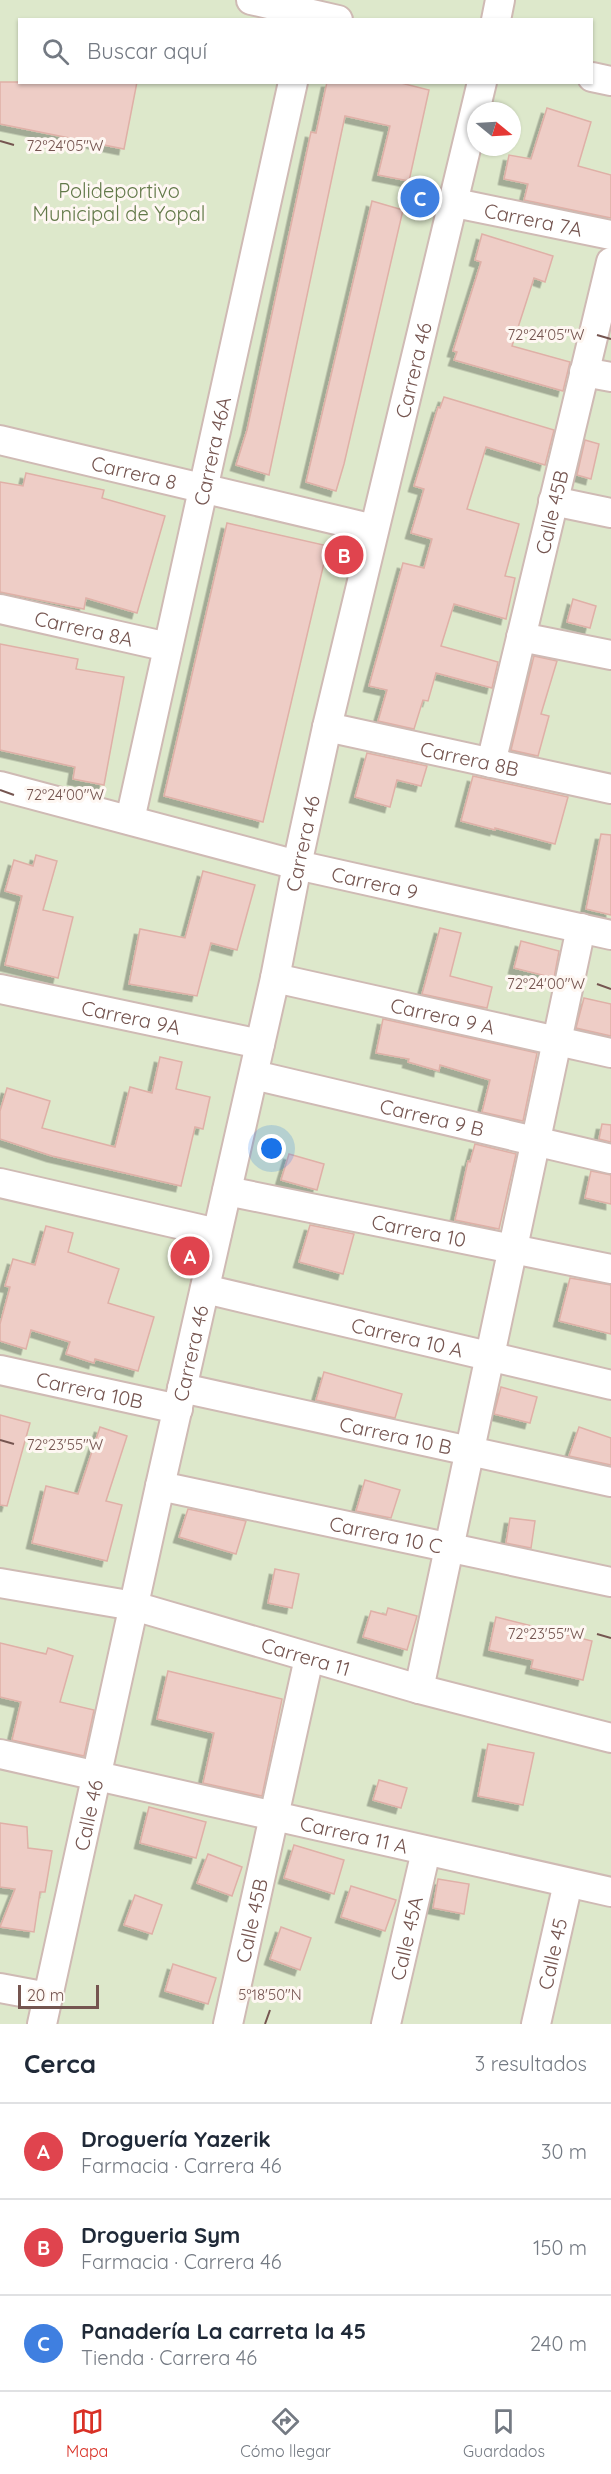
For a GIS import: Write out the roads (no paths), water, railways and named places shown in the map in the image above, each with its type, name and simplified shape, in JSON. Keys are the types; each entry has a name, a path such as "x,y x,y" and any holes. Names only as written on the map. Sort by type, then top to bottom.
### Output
{"street":[{"path":"251,0 309,11 332,18"},
{"path":"496,18 500,0"},
{"path":"593,77 611,81"},
{"name":"Carrera 46A","path":"130,820 293,84"},
{"name":"Carrera 46","path":"134,1606 254,1075 327,727 482,84"},
{"name":"Carrera 7A","path":"454,203 611,236"},
{"name":"Calle 45B","path":"490,763 554,501 598,374 611,262"},
{"name":"Carrera 8","path":"0,440 374,529"},
{"path":"554,501 611,513"},
{"name":"Carrera 8A","path":"0,609 168,647"},
{"path":"521,637 611,655"},
{"name":"Carrera 8B","path":"327,727 611,789"},
{"name":"Carrera 9","path":"0,786 297,865 611,935"},
{"path":"419,1689 581,928"},
{"name":"Carrera 9 A","path":"275,978 611,1053"},
{"name":"Carrera 9A","path":"0,989 260,1044"},
{"name":"Carrera 9 B","path":"254,1075 611,1159"},
{"path":"0,1183 217,1233"},
{"name":"Carrera 10","path":"227,1191 611,1269"},
{"name":"Carrera 10 A","path":"205,1289 611,1385"},
{"name":"Carrera 10B","path":"0,1370 180,1399"},
{"name":"Carrera 10 B","path":"180,1399 470,1451 611,1482"},
{"name":"Carrera 10 C","path":"160,1486 611,1582"},
{"name":"Carrera 11","path":"0,1583 134,1606 419,1689 611,1738"},
{"name":"Calle 46","path":"45,2011 134,1606"},
{"name":"Calle 45B","path":"228,2024 309,1658"},
{"name":"Carrera 11 A","path":"0,1754 611,1892"},
{"name":"Calle 45A","path":"386,2024 426,1851"},
{"name":"Calle 45","path":"536,2024 568,1883"},
{"path":"0,1988 45,2011"}],"place":[{"name":"Panadería La carreta la 45","path":"420,198"},
{"name":"Drogueria Sym","path":"344,555"},
{"name":"Droguería Yazerik","path":"190,1256"}],"park label":[{"name":"Polideportivo Municipal de Yopal","path":"119,202"}]}
